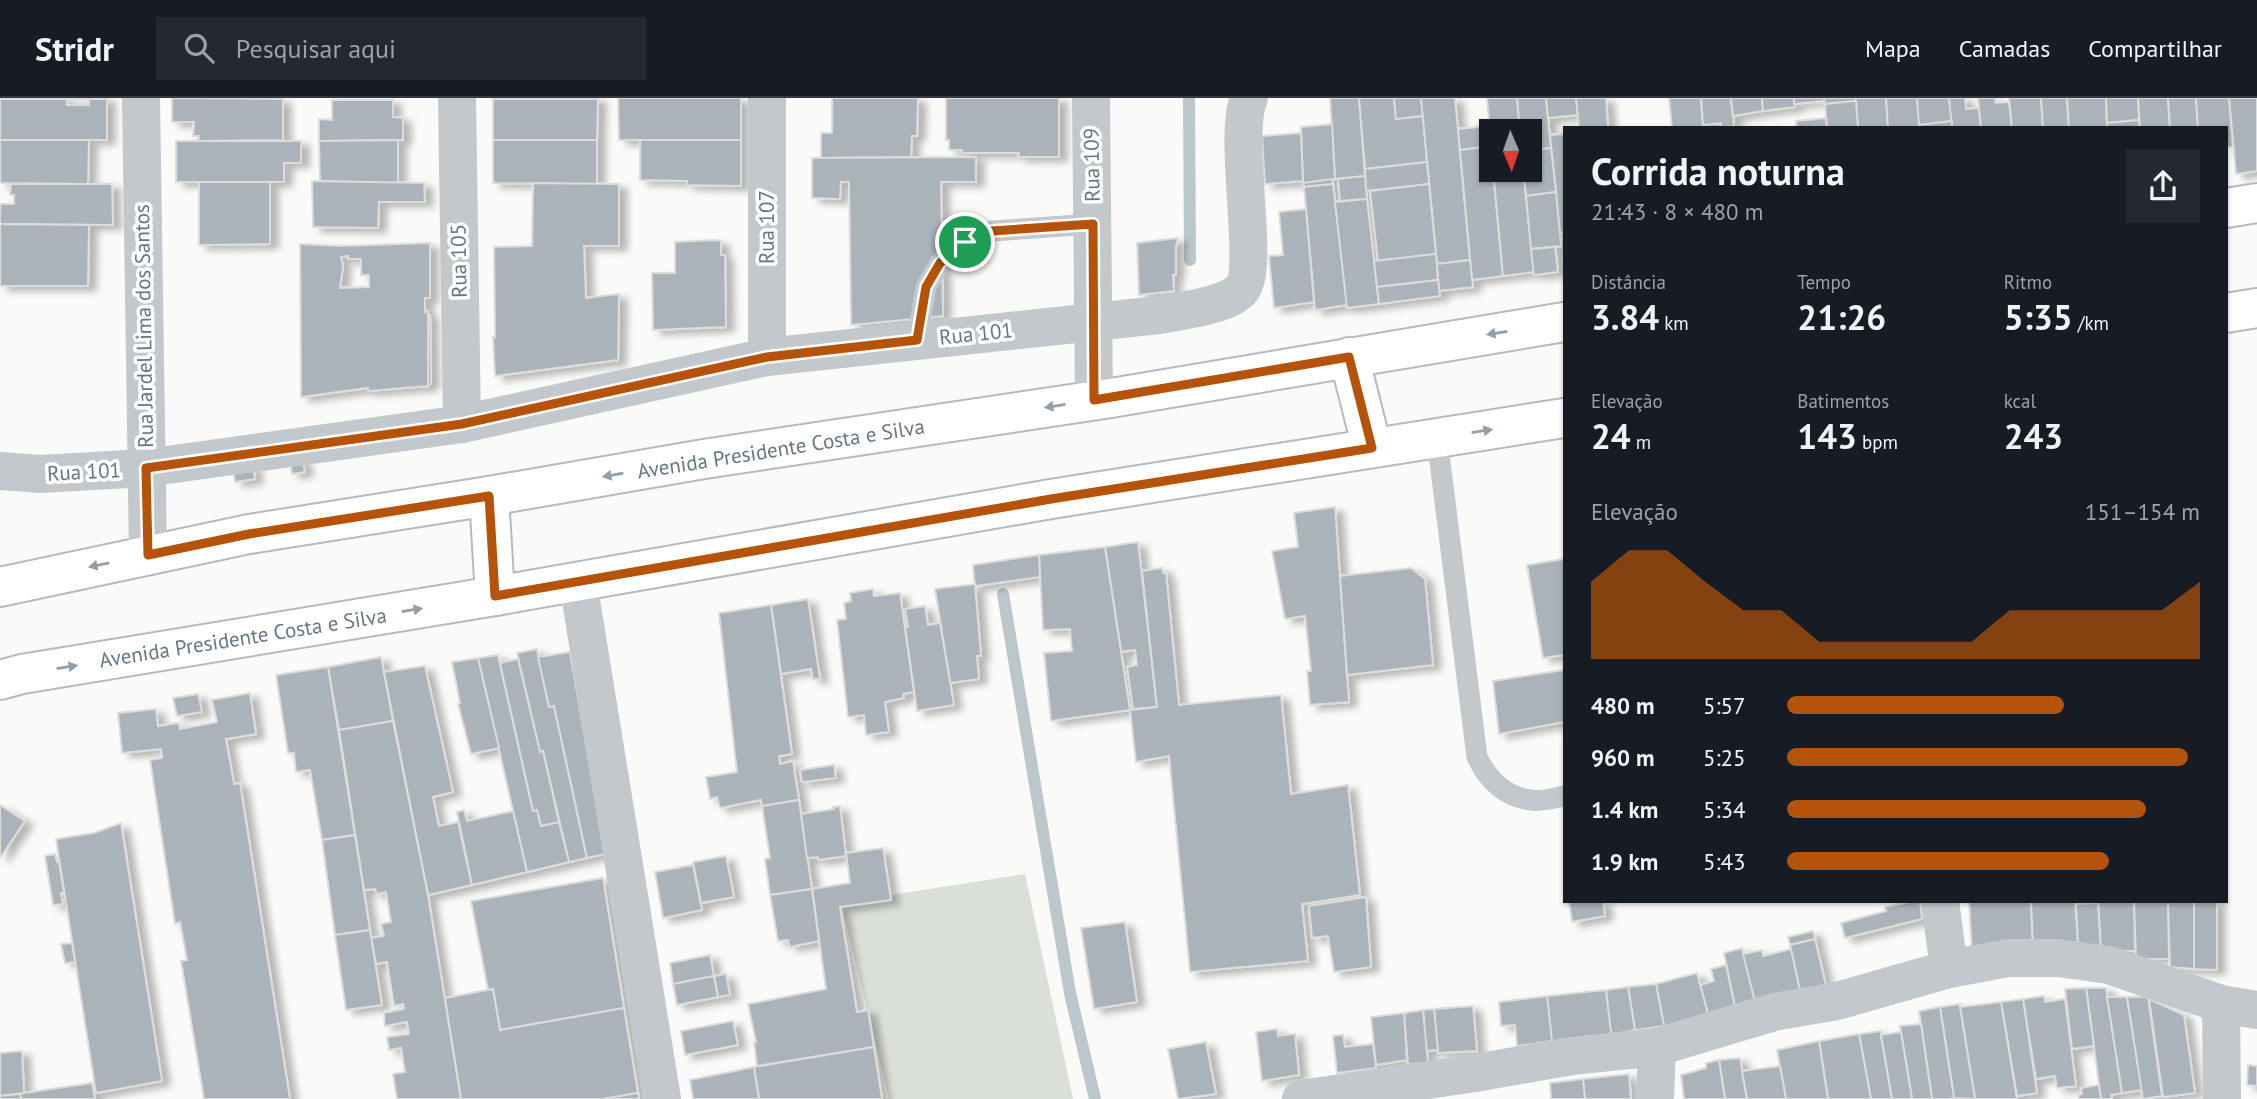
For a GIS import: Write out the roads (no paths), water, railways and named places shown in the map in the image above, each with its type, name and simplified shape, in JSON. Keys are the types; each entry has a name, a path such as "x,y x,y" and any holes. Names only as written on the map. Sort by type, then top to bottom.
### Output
{"main road":[{"path":"2228,208 2257,204"},
{"path":"2228,313 2257,308"},
{"name":"Avenida Presidente Costa e Silva","path":"0,587 249,534 704,459 1094,400 1563,322"},
{"path":"1349,357 1372,448"},
{"name":"Avenida Presidente Costa e Silva","path":"7,681 1051,499 1563,418"},
{"path":"489,496 495,596"}],"street":[{"name":"Rua Jardel Lima dos Santos","path":"141,98 148,555"},
{"name":"Rua 105","path":"457,98 462,424"},
{"name":"Rua 107","path":"767,98 767,357"},
{"name":"Rua 109","path":"1091,98 1094,400"},
{"name":"Rua 101","path":"0,471 40,474 146,468 462,424 767,357 1159,315 1216,302 1234,296 1243,288 1246,280 1248,254 1243,126 1250,98"},
{"path":"578,582 662,1099"},
{"path":"1940,903 1949,969"},
{"path":"1301,1099 1572,1056 1657,1047 1774,1012 1837,1001 1949,969 2008,958 2058,958 2109,965 2239,1007 2222,1099"},
{"path":"1655,1099 1657,1047"}],"lane":[{"path":"917,340 926,287 940,263 965,242 992,231 1093,224"},
{"path":"1437,438 1477,757 1486,775 1504,792 1532,801 1563,796"}],"waterway":[{"path":"1189,98 1190,260"},
{"path":"1003,594 1070,993 1095,1099"}]}
